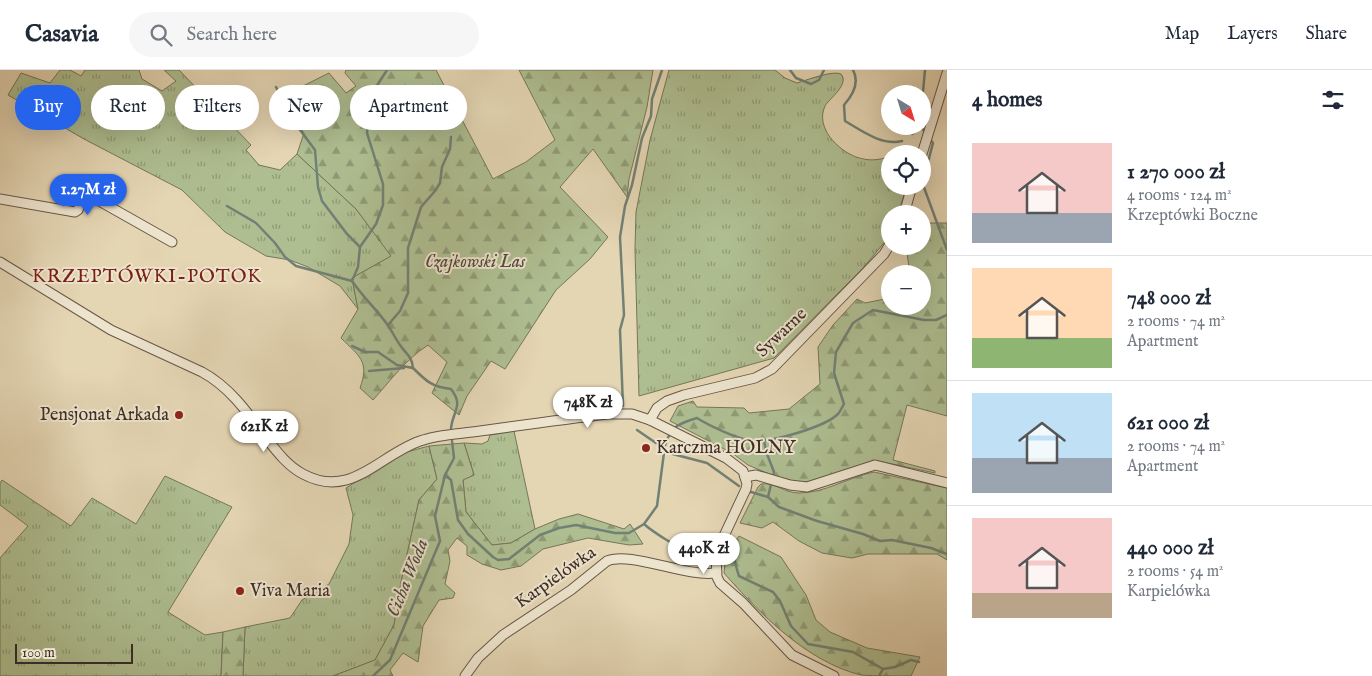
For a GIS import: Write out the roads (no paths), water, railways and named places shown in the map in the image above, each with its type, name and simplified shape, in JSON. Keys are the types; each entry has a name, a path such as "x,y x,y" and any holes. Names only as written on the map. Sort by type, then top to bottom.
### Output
{"street":[{"path":"925,145 947,73"},
{"path":"0,199 75,212 78,210 84,194 87,194 172,242"},
{"name":"Sywarne","path":"650,420 657,408 684,395 755,378 772,368 883,255"},
{"path":"0,262 108,328 209,376 235,399 285,461 296,471 319,481 338,482 351,480 368,471 398,450 430,437 608,414 632,414 650,420 736,464 743,471 747,484 742,499 716,552 715,573 720,583 743,603 792,655 834,676"},
{"path":"745,477 756,475 790,485 807,487 875,466 947,483"},
{"name":"Karpielówka","path":"465,676 478,658 503,635 565,594 613,558 633,560 691,572 715,573"}],"waterway":[{"path":"360,247 376,224 383,205 383,184 367,133 369,109 376,87 387,70"},
{"path":"623,406 620,330 624,315 620,237 625,206 632,185 642,138 651,116 652,99 662,70"},
{"path":"790,70 796,78 811,84 819,80 824,70"},
{"path":"853,70 856,84 853,93 844,105 845,121 880,140 902,141"},
{"name":"Cicha Woda","path":"924,85 925,70"},
{"path":"300,130 315,150 318,187 322,201 347,234 360,247 358,267 352,281 387,324 410,358 413,368 430,383 451,389 457,400 457,408 451,428"},
{"path":"388,325 400,311 408,293 408,248 421,207 440,183 442,167 450,149 451,137"},
{"name":"Cicha Woda","path":"929,138 933,143 931,151"},
{"name":"Cicha Woda","path":"927,195 947,250"},
{"path":"227,206 256,223 285,257 296,266 352,281"},
{"name":"Cicha Woda","path":"373,676 390,660 440,541 435,516 445,475 451,480 458,520 468,534 498,560 509,559 540,535 559,528 576,525 615,533 629,533 644,524 657,506 665,445 670,433 677,426 697,418 733,436 754,441 773,439 810,429 838,414 844,404 834,373 836,352 853,323 873,310 924,320 936,320 947,315"},
{"path":"352,346 365,352 378,352 397,365 413,368"},
{"path":"369,371 404,368"},
{"path":"637,430 656,443 665,445"},
{"path":"445,475 454,458 452,441"},
{"path":"764,441 774,472 768,497"},
{"path":"665,452 707,463 739,486"},
{"path":"751,492 768,497 779,507 880,541 892,540 931,548 947,554"},
{"path":"644,524 666,540 690,551 701,551 717,544"},
{"path":"727,543 733,554 739,576 773,592 780,601 791,626 808,644 853,652 883,669 895,667 911,660 919,662"},
{"path":"879,676 883,669"}],"place":[{"name":"Pensjonat Arkada","path":"179,415"},
{"name":"Karczma HOLNY","path":"646,448"},
{"name":"Viva Maria","path":"240,591"}],"district":[{"name":"KRZEPTÓWKI-POTOK","path":"147,277"}],"park label":[{"name":"Czajkowski Las","path":"475,262"}]}
